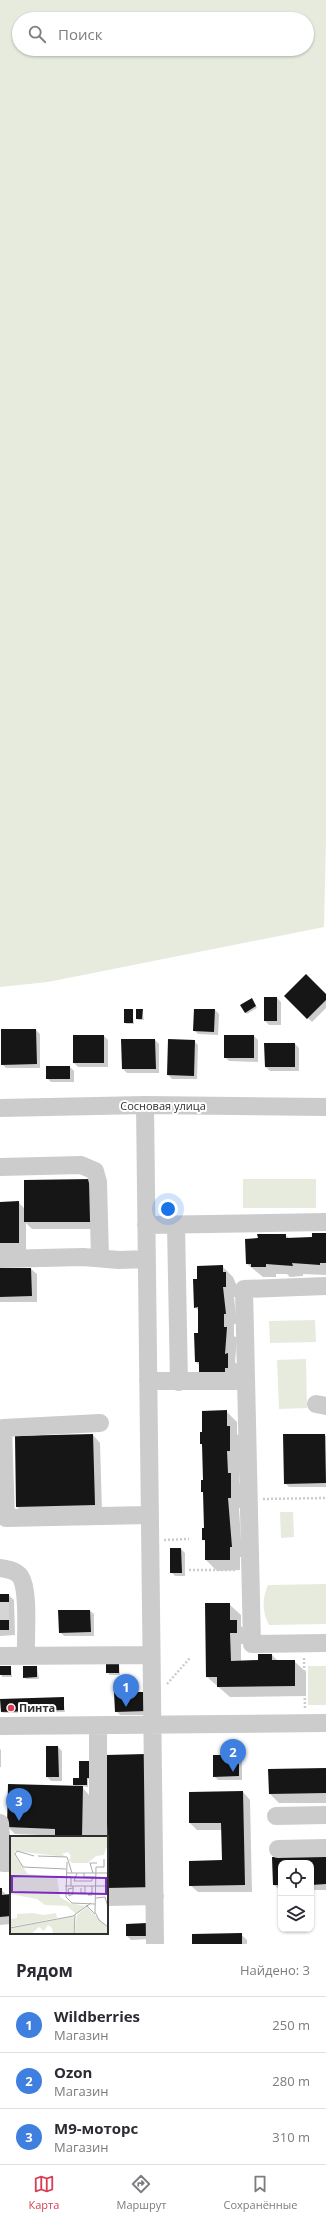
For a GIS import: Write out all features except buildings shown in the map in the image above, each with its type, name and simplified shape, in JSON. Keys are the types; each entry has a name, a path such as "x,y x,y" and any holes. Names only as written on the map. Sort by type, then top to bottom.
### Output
{"street":[{"name":"Сосновая улица","path":"0,1108 145,1105 326,1107"},
{"path":"145,1105 151,1655 152,1724 154,1742 155,1944"},
{"path":"0,1167 81,1165 95,1171 98,1182 100,1258"},
{"path":"146,1225 176,1226 326,1222"},
{"path":"176,1226 179,1382"},
{"path":"0,1259 147,1259"},
{"path":"326,1286 244,1289 252,1644 326,1643"},
{"path":"148,1381 246,1381"},
{"path":"100,1423 4,1428 6,1518 150,1515"},
{"path":"0,1568 16,1572 20,1576 25,1588 17,1611 26,1656"},
{"path":"0,1656 151,1655"},
{"path":"0,1726 326,1723"},
{"path":"98,1725 98,1836"},
{"path":"276,1816 326,1815"},
{"path":"0,1823 3,1864 10,1863"},
{"path":"278,1849 326,1848"},
{"path":"108,1897 155,1896"}],"path":[{"path":"249,1499 326,1498"},
{"path":"150,1540 189,1539"},
{"path":"189,1570 250,1570"},
{"path":"304,1643 305,1711"},
{"path":"165,1687 190,1658"}],"shaded area":[{"path":"0,0 326,0 326,840 324,927 48,982 0,987"},
{"path":"243,1179 316,1179 316,1208 243,1208"},
{"path":"315,1320 316,1342 270,1343 269,1321"},
{"path":"306,1359 307,1408 279,1409 277,1360"},
{"path":"280,1512 293,1512 294,1537 281,1538"},
{"path":"326,1584 326,1624 269,1625 264,1610 265,1595 268,1585"},
{"path":"308,1666 326,1666 326,1705 308,1705"}],"tunnel":[{"path":"0,1611 9,1611"}],"place":[{"name":"Wildberries","path":"126,1707"},
{"name":"Пинта","path":"11,1708"},
{"name":"Ozon","path":"233,1772"},
{"name":"М9-моторс","path":"19,1821"}]}
